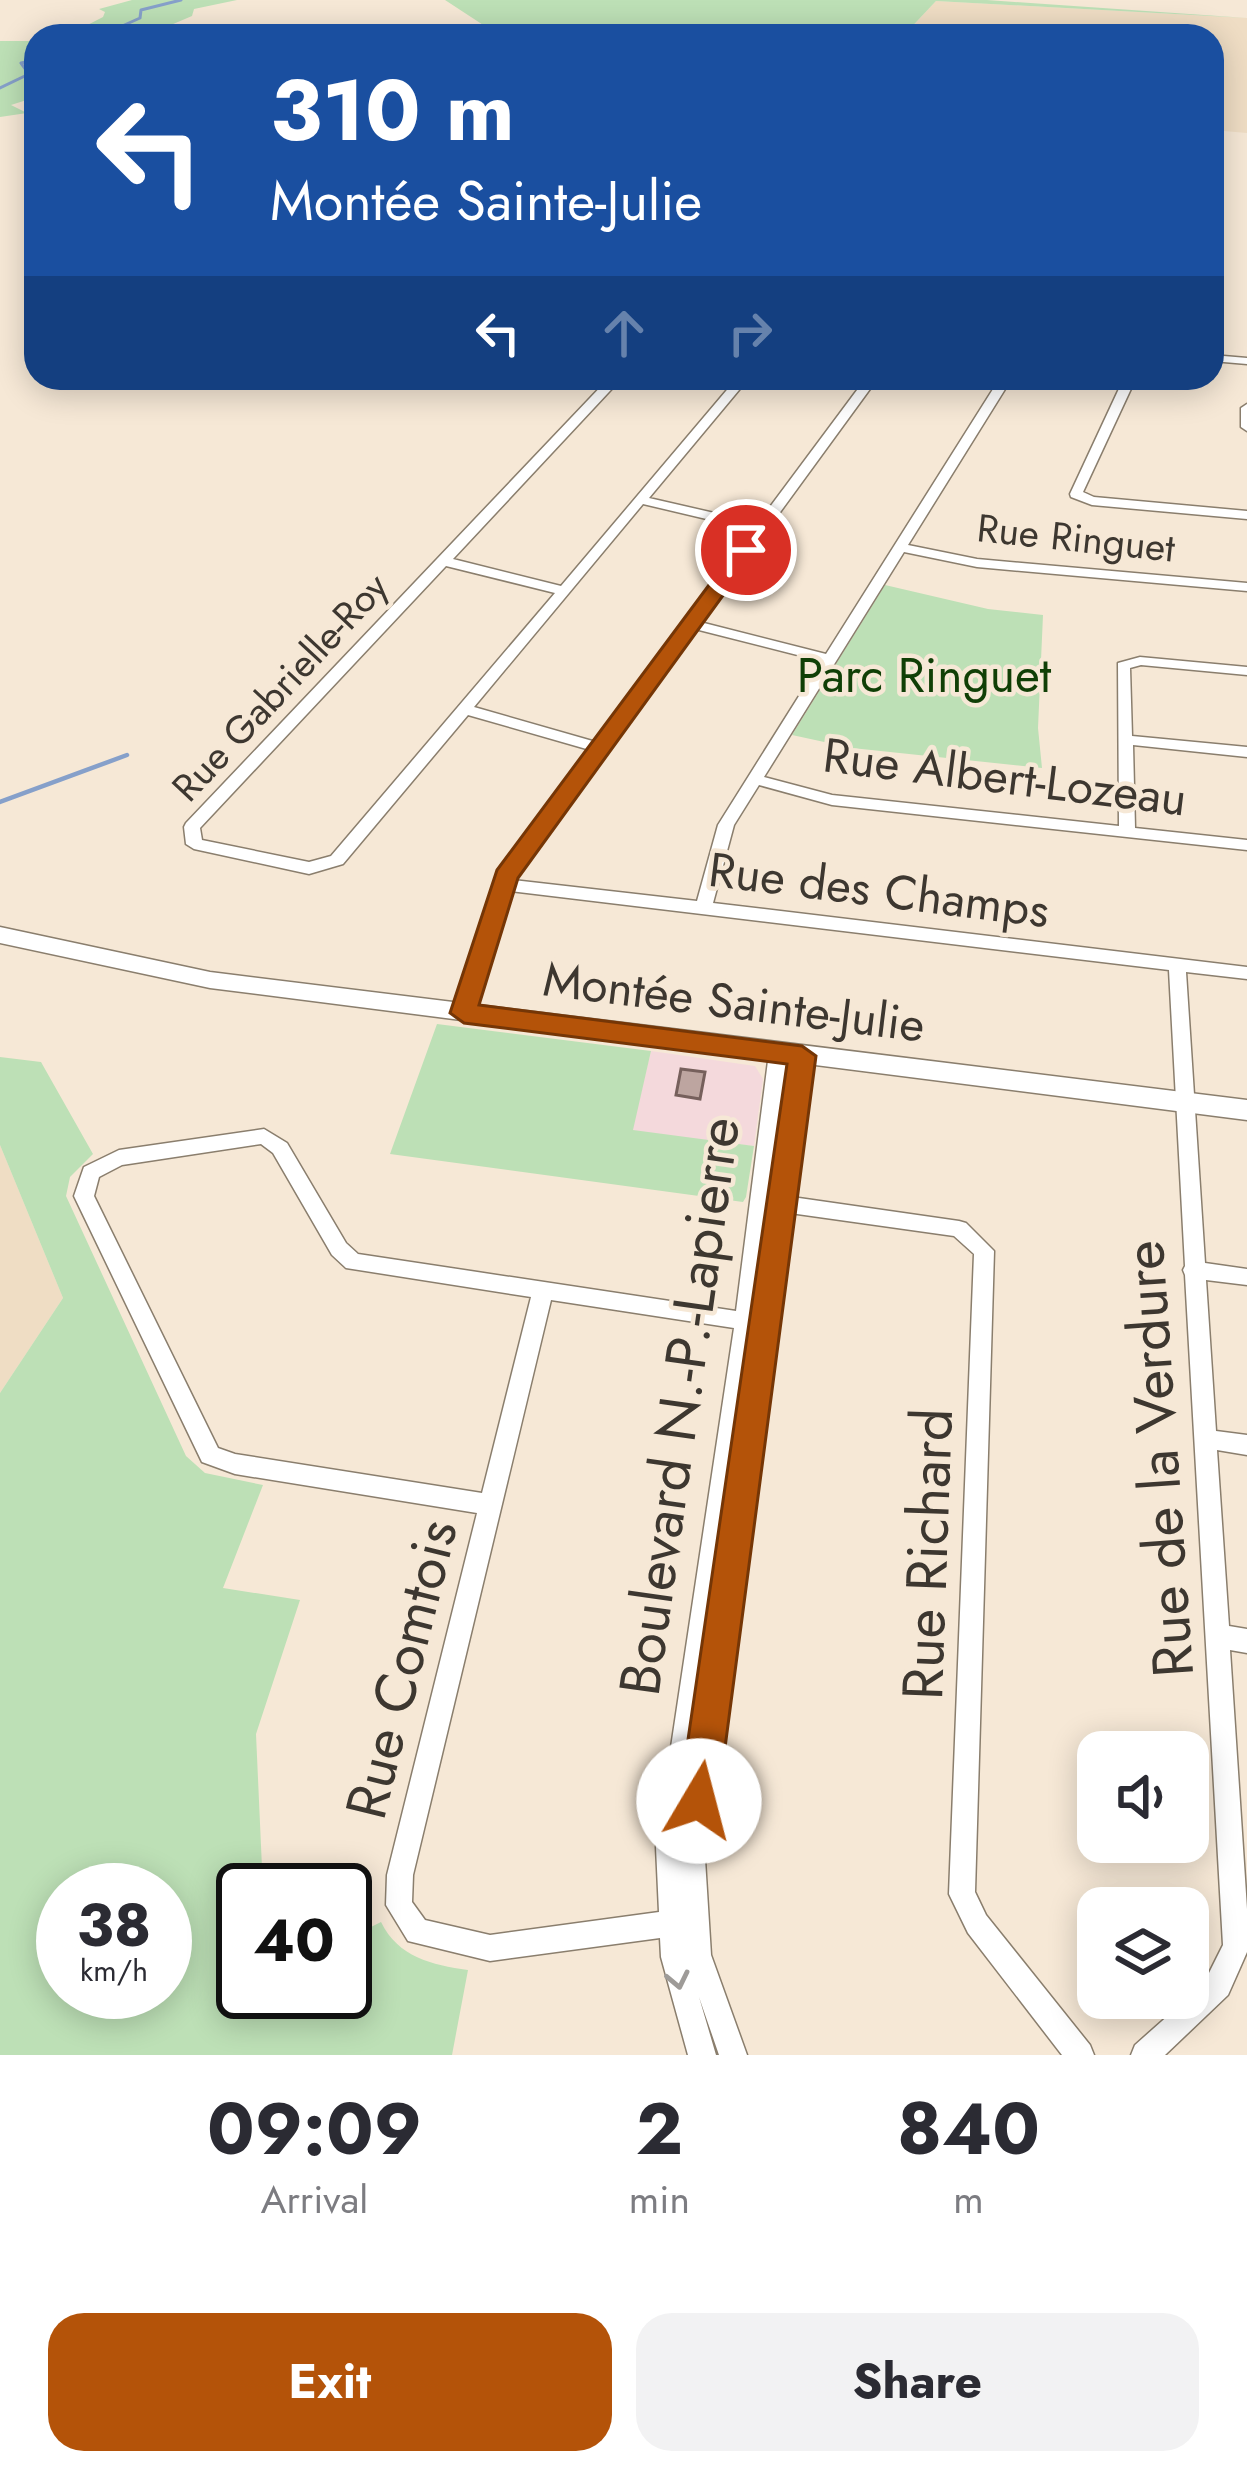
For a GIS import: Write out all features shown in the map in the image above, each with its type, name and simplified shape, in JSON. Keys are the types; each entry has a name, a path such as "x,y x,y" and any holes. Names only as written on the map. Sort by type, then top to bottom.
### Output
{"main road":[{"name":"Montée Sainte-Julie","path":"0,935 210,980 1247,1111"}],"street":[{"name":"Rue Gabrielle-Roy","path":"605,390 192,827 192,841 203,849 258,860 308,868 330,864 733,390"},
{"path":"464,1013 502,884 863,390"},
{"path":"703,909 720,837 998,390"},
{"path":"1124,390 1076,494 1092,502 1247,515"},
{"path":"1247,408 1247,427"},
{"path":"641,500 761,528"},
{"name":"Rue Ringuet","path":"900,547 977,563 1247,587"},
{"path":"444,561 565,591"},
{"path":"692,624 830,659"},
{"path":"1127,832 1125,664 1247,670"},
{"path":"464,710 599,748"},
{"path":"1125,740 1247,752"},
{"name":"Rue Albert-Lozeau","path":"754,779 832,800 1247,845"},
{"name":"Rue des Champs","path":"502,884 1247,974"},
{"name":"Rue de la Verdure","path":"1144,2055 1218,1985 1236,1946 1177,965"},
{"name":"Boulevard N.-P.-Lapierre","path":"703,2055 679,1984 682,1922 790,1054"},
{"path":"491,1505 236,1464 210,1454 84,1196 83,1185 97,1167 111,1160 264,1136 280,1148 339,1249 352,1262 756,1322"},
{"name":"Rue Richard","path":"771,1202 959,1229 984,1250 962,1894 977,1924 1079,2055"},
{"path":"1193,1270 1247,1277"},
{"name":"Rue Comtois","path":"544,1291 400,1874 404,1916 427,1936 490,1948 682,1922"},
{"path":"1207,1439 1247,1445"},
{"path":"1216,1636 1247,1641"},
{"name":"Boulevard N.-P.-Lapierre","path":"682,1922 733,2055"}],"shaded area":[{"path":"936,1 1247,18 1247,133 1224,131 1224,24 914,24"},
{"path":"651,1051 755,1066 763,1079 754,1146 632,1131"},
{"path":"0,1145 63,1298 0,1393"}],"green space":[{"path":"132,0 237,0 194,9 192,16 173,24 89,24 103,17 105,12 99,9"},
{"path":"445,0 987,0 1247,18 936,1 914,24 482,24"},
{"path":"0,41 24,41 24,101 11,105 24,113 0,117"},
{"name":"Parc Ringuet","path":"885,585 988,609 1043,615 1038,728 1042,768 852,748 792,735"},
{"path":"437,1024 651,1051 633,1130 754,1146 746,1197 743,1202 390,1154"},
{"path":"0,1057 41,1062 93,1154 70,1177 66,1196 186,1456 205,1473 263,1485 223,1588 300,1600 256,1734 262,1863 216,1863 216,2019 372,2019 372,1926 381,1922 397,1944 417,1957 468,1970 452,2055 0,2055 0,1393 63,1298 0,1145"}],"building":[{"path":"681,1069 705,1072 700,1099 676,1095"}],"waterway":[{"path":"127,24 140,18 141,10 181,0"},
{"path":"24,62 24,67"},
{"path":"0,88 24,76"},
{"path":"0,802 127,755"}],"route":[{"path":"699,1801 802,1056 464,1013 506,876 746,550"}]}
